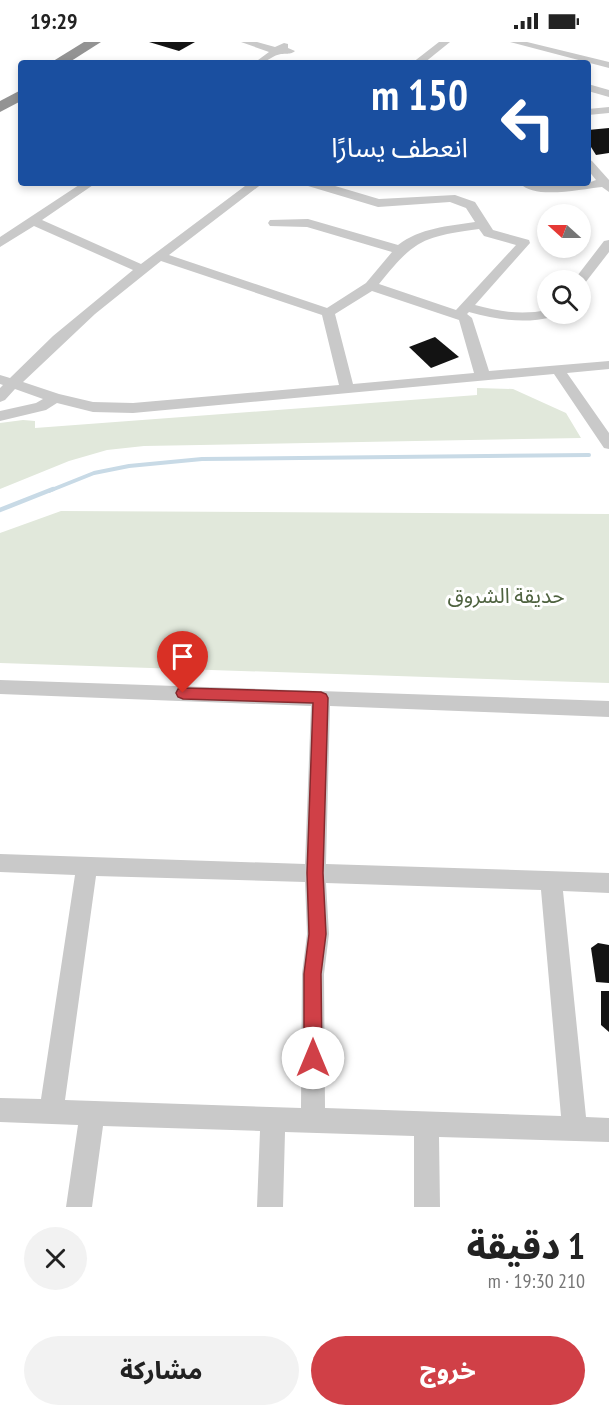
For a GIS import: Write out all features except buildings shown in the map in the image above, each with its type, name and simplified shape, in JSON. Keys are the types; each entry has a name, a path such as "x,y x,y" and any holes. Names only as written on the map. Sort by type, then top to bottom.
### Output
{"highway":[{"path":"64,60 100,45"},
{"path":"82,60 100,45"},
{"path":"0,94 18,85"},
{"path":"0,107 18,97"}],"street":[{"path":"246,42 288,47"},
{"path":"266,42 288,47"},
{"path":"421,60 445,42"},
{"path":"515,42 589,60"},
{"path":"264,60 288,47"},
{"path":"275,60 288,47"},
{"path":"591,61 609,65"},
{"path":"591,88 609,94"},
{"path":"591,112 609,110"},
{"path":"591,166 607,185"},
{"path":"529,186 547,189 607,185"},
{"path":"0,232 71,186"},
{"path":"0,243 85,186"},
{"path":"0,397 6,381 152,263 253,186"},
{"path":"322,186 378,203 451,198 471,205 488,233 524,243 462,311"},
{"path":"452,186 462,202"},
{"path":"38,217 152,263 328,313 371,286 401,250 415,239 484,225"},
{"path":"274,223 308,223 401,250"},
{"path":"588,270 609,244"},
{"path":"371,286 462,311 522,319 537,316"},
{"path":"462,311 483,377"},
{"path":"328,313 347,389"},
{"path":"6,381 55,398 93,407 133,408 609,365"},
{"path":"558,370 609,444"},
{"path":"0,416 41,407 55,398"},
{"path":"0,687 609,709"},
{"path":"313,1121 313,974 318,934 315,873 321,698"},
{"path":"0,862 609,883"},
{"path":"51,1111 87,865"},
{"path":"551,881 575,1129"},
{"path":"0,1110 609,1130"},
{"path":"79,1207 92,1114"},
{"path":"270,1207 273,1119"},
{"path":"426,1124 427,1207"}],"green space":[{"path":"477,388 513,389 566,413 581,438 144,446 107,450 69,461 0,489 0,423 35,421 35,428 477,395"},
{"name":"حديقة الشروق","path":"61,511 609,514 609,683 0,663 0,533"}],"waterway":[{"path":"49,491 94,473 129,466 202,459 589,455"},
{"path":"0,510 53,489"}],"route":[{"path":"183,693 321,698 315,873 318,934 313,974 313,1058"}]}
